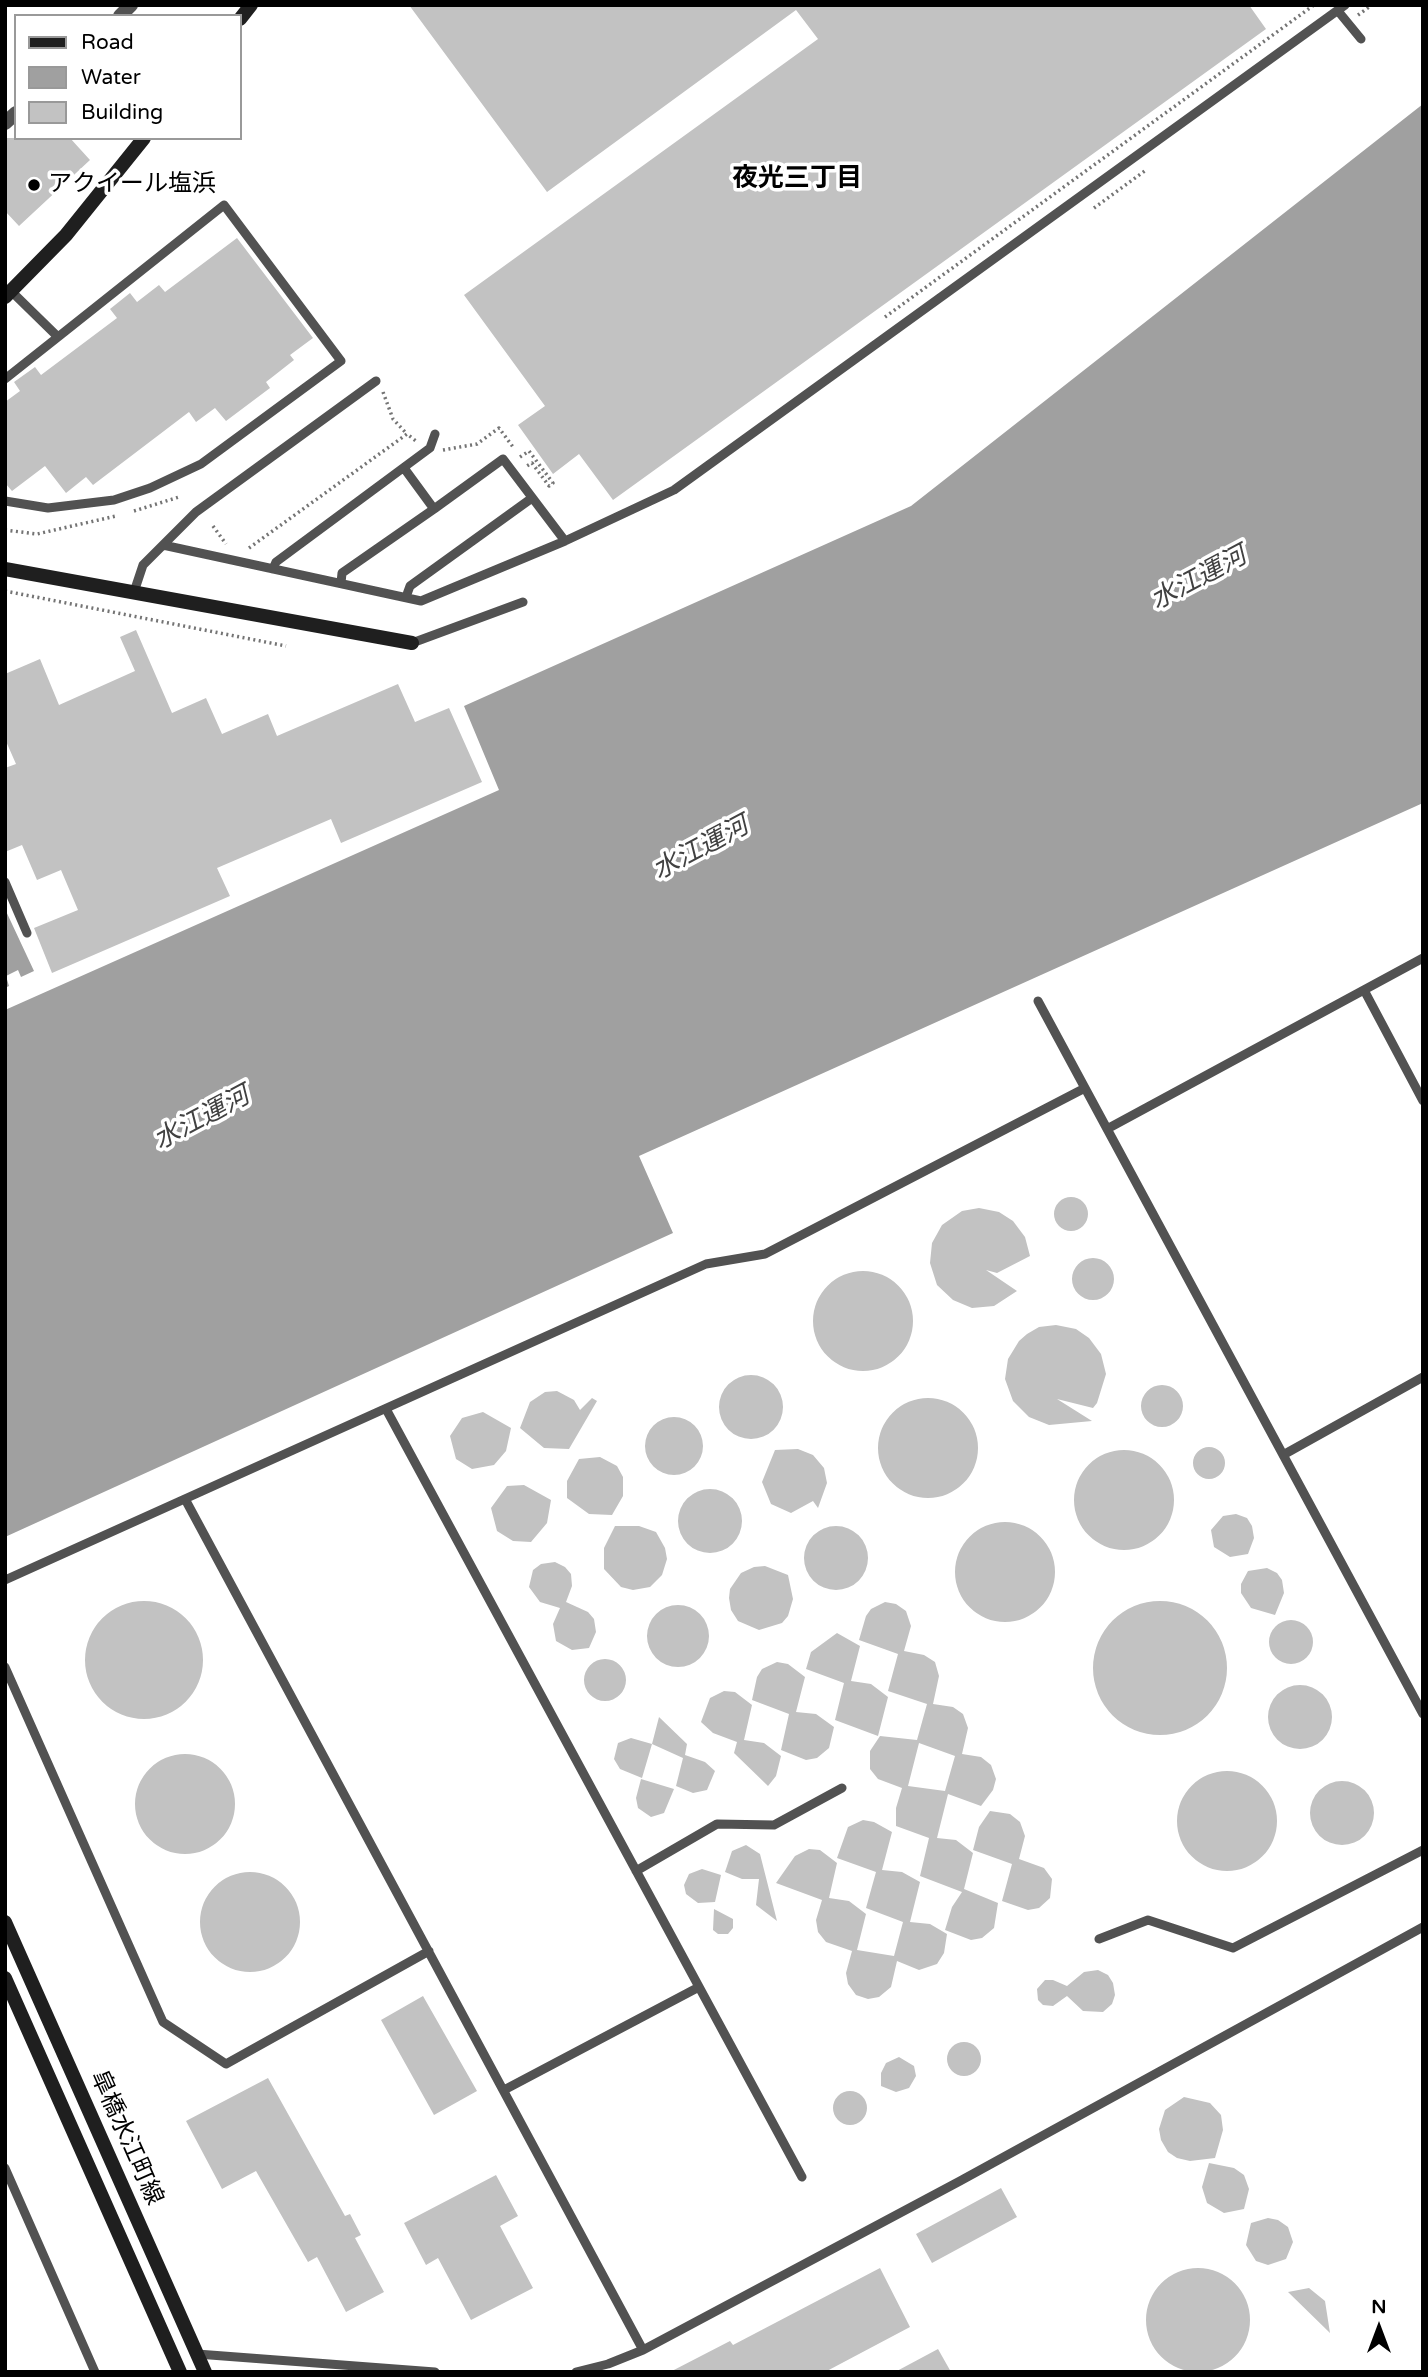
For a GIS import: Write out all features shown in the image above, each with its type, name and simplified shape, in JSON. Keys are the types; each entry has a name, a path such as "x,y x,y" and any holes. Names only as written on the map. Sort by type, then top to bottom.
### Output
{"street":[{"path":"7,291 66,235 142,140"},
{"path":"5,569 412,643"},
{"name":"皐橋水江町線","path":"5,1922 205,2372"},
{"name":"皐橋水江町線","path":"5,1978 180,2372"}],"lane":[{"path":"163,545 421,601 565,541 674,490 1341,8 1361,40"},
{"path":"5,379 224,205 341,362 201,464 149,488 114,500 48,508 5,501"},
{"path":"7,291 58,337"},
{"path":"134,592 143,565 196,512 376,381"},
{"path":"273,569 276,562 430,448 436,434"},
{"path":"341,583 342,573 503,459 565,541"},
{"path":"404,468 434,509"},
{"path":"406,597 410,586 532,498"},
{"path":"412,643 523,602"},
{"path":"5,882 27,933"},
{"path":"1107,1129 1423,958"},
{"path":"1364,990 1423,1101"},
{"path":"1038,1001 1423,1714"},
{"path":"5,1580 706,1264 765,1254 1085,1088"},
{"path":"1283,1455 1423,1377"},
{"path":"386,1409 802,2177"},
{"path":"185,1499 643,2350"},
{"path":"5,1667 163,2022 226,2064 429,1951"},
{"path":"636,1871 717,1824 774,1825 842,1788"},
{"path":"1099,1939 1147,1920 1233,1948 1423,1850"},
{"path":"576,2372 608,2364 643,2350 960,2181 1423,1927"},
{"path":"504,2090 699,1987"},
{"path":"5,2168 95,2372"},
{"path":"197,2354 435,2372"}],"path":[{"path":"1354,19 1372,5"},
{"path":"884,318 1313,6"},
{"path":"1094,208 1146,170"},
{"path":"383,392 393,419 407,434"},
{"path":"520,457 529,450 553,483 549,486 532,463 527,466"},
{"path":"5,530 37,534 101,521 179,497"},
{"path":"5,591 286,646"}],"water":[{"name":"水江運河","path":"1423,104 1423,803 639,1156 673,1233 5,1537 5,1010 499,790 464,706 911,506"},
{"path":"5,909 34,971 21,977 18,970 6,976 9,986 5,988"}],"building":[{"path":"409,5 1249,5 1266,29 613,500 579,454 553,474 518,425 545,406 464,295 818,39 796,10 547,192"},
{"name":"アクイール塩浜","path":"5,138 72,140 90,160 19,226 5,211"},
{"path":"237,238 313,338 290,355 294,360 266,382 270,388 226,421 215,408 196,422 189,412 93,485 86,477 66,493 45,466 12,491 5,483 5,402 20,391 14,382 35,367 41,375 117,318 110,309 130,293 137,302 159,285 165,292"},
{"path":"136,630 172,713 206,698 222,734 268,714 277,736 398,684 415,722 449,708 482,782 341,843 331,819 217,868 230,896 52,973 34,928 78,910 61,870 37,880 22,845 5,852 5,768 16,764 5,739 5,674 40,659 59,705 135,671 120,637"},
{"path":"1071,1197 1083,1202 1088,1214 1083,1226 1071,1231 1059,1226 1054,1214 1059,1202"},
{"path":"979,1208 999,1212 1013,1221 1025,1237 1030,1256 997,1273 986,1270 1017,1291 994,1306 972,1308 953,1300 937,1285 930,1263 932,1243 942,1225 962,1211"},
{"path":"1093,1258 1108,1264 1114,1279 1108,1294 1093,1300 1078,1294 1072,1279 1078,1264"},
{"path":"863,1271 882,1275 898,1286 909,1302 913,1321 909,1340 898,1356 882,1367 863,1371 844,1367 828,1356 817,1340 813,1321 817,1302 828,1286 844,1275"},
{"path":"1056,1325 1076,1329 1089,1338 1101,1354 1106,1374 1093,1408 1057,1399 1092,1421 1049,1425 1029,1417 1013,1401 1005,1379 1008,1359 1019,1341 1027,1334 1039,1327"},
{"path":"751,1375 774,1384 783,1407 774,1430 751,1439 728,1430 719,1407 728,1384"},
{"path":"1162,1385 1177,1391 1183,1406 1177,1421 1162,1427 1147,1421 1141,1406 1147,1391"},
{"path":"557,1391 574,1400 580,1410 592,1398 597,1401 569,1449 544,1448 520,1428 530,1402 545,1392"},
{"path":"928,1398 947,1402 963,1413 974,1429 978,1448 974,1467 963,1483 947,1494 928,1498 909,1494 893,1483 882,1467 878,1448 882,1429 893,1413 909,1402"},
{"path":"483,1412 511,1428 506,1451 494,1465 472,1469 456,1459 450,1436 462,1418"},
{"path":"674,1417 685,1419 698,1430 703,1446 701,1457 690,1470 674,1475 663,1473 650,1462 645,1446 647,1435 658,1422"},
{"path":"1209,1447 1221,1451 1225,1463 1221,1475 1209,1479 1197,1475 1193,1463 1197,1451"},
{"path":"798,1449 813,1455 824,1468 827,1483 818,1508 813,1501 791,1513 771,1504 762,1482 775,1450"},
{"path":"1124,1450 1143,1454 1159,1465 1170,1481 1174,1500 1170,1519 1159,1535 1143,1546 1124,1550 1105,1546 1089,1535 1078,1519 1074,1500 1078,1481 1089,1465 1105,1454"},
{"path":"600,1457 617,1466 623,1477 623,1496 612,1515 589,1514 567,1498 567,1481 579,1459"},
{"path":"524,1485 551,1500 547,1523 531,1542 513,1541 497,1531 491,1508 507,1486"},
{"path":"710,1489 722,1491 733,1498 740,1509 740,1533 733,1544 722,1551 710,1553 698,1551 687,1544 680,1533 678,1521 680,1509 687,1498 698,1491"},
{"path":"1236,1514 1247,1518 1254,1538 1248,1554 1230,1557 1214,1547 1211,1530 1223,1516"},
{"path":"1005,1522 1024,1526 1040,1537 1051,1553 1055,1572 1051,1591 1040,1607 1024,1618 1005,1622 986,1618 970,1607 959,1591 955,1572 959,1553 970,1537 986,1526"},
{"path":"615,1526 639,1526 656,1532 665,1548 667,1559 662,1575 650,1587 633,1590 621,1587 604,1569 604,1548"},
{"path":"836,1526 848,1528 859,1535 866,1546 866,1570 859,1581 848,1588 836,1590 824,1588 813,1581 806,1570 804,1558 806,1546 813,1535 824,1528"},
{"path":"555,1562 571,1574 572,1586 566,1602 588,1612 594,1619 596,1632 589,1648 572,1650 556,1641 553,1624 560,1608 540,1602 529,1587 533,1570 541,1564"},
{"path":"765,1566 788,1575 793,1599 788,1616 782,1623 759,1630 738,1621 731,1610 729,1598 730,1589 741,1573 754,1567"},
{"path":"1267,1568 1277,1573 1282,1580 1284,1593 1275,1615 1251,1608 1241,1593 1241,1584 1248,1571"},
{"path":"144,1601 177,1611 193,1627 203,1660 193,1693 177,1709 144,1719 111,1709 95,1693 85,1660 95,1627 111,1611"},
{"path":"1160,1601 1186,1606 1207,1621 1222,1642 1227,1668 1222,1694 1207,1715 1186,1730 1160,1735 1134,1730 1113,1715 1098,1694 1093,1668 1098,1642 1113,1621 1134,1606"},
{"path":"885,1602 896,1604 906,1611 911,1626 904,1651 924,1655 935,1662 939,1676 933,1704 953,1707 963,1714 968,1728 962,1754 981,1757 991,1765 996,1779 993,1790 981,1806 948,1794 937,1838 956,1840 973,1853 964,1889 998,1903 994,1928 982,1938 971,1940 945,1930 952,1907 962,1892 920,1876 929,1838 896,1826 896,1808 902,1788 878,1779 870,1769 870,1751 880,1736 917,1740 927,1704 888,1691 898,1654 859,1640 866,1616 871,1609","holes":["919,1743 955,1756 945,1791 908,1786"]},
{"path":"672,1605 684,1605 700,1614 707,1624 707,1648 700,1658 684,1667 672,1667 661,1662 652,1653 647,1642 647,1630 652,1619 661,1610"},
{"path":"1291,1620 1306,1627 1313,1642 1306,1657 1291,1664 1276,1657 1269,1642 1276,1627"},
{"path":"837,1633 860,1646 851,1681 871,1684 888,1697 878,1736 835,1720 844,1683 806,1669 811,1652"},
{"path":"605,1659 620,1665 626,1680 620,1695 605,1701 590,1695 584,1680 590,1665"},
{"path":"777,1662 788,1664 805,1677 796,1712 816,1714 834,1727 829,1748 817,1758 806,1760 781,1750 789,1714 752,1700 757,1677 762,1669"},
{"path":"1300,1685 1323,1694 1332,1717 1323,1740 1300,1749 1277,1740 1268,1717 1277,1694"},
{"path":"724,1691 735,1692 752,1705 744,1740 764,1743 781,1756 776,1776 768,1786 734,1753 737,1742 713,1733 701,1722 710,1698"},
{"path":"659,1717 687,1744 685,1755 705,1762 715,1771 707,1790 693,1793 676,1786 683,1758 652,1744"},
{"path":"631,1738 652,1744 642,1778 620,1769 614,1759 618,1743"},
{"path":"185,1754 204,1758 220,1769 231,1785 235,1804 231,1823 220,1839 204,1850 185,1854 166,1850 150,1839 139,1823 135,1804 139,1785 150,1769 166,1758"},
{"path":"1227,1771 1246,1775 1262,1786 1273,1802 1277,1821 1273,1840 1262,1856 1246,1867 1227,1871 1208,1867 1192,1856 1181,1840 1177,1821 1181,1802 1192,1786 1208,1775"},
{"path":"641,1779 674,1789 664,1813 651,1817 638,1808 636,1798"},
{"path":"1342,1781 1365,1790 1374,1813 1365,1836 1342,1845 1319,1836 1310,1813 1319,1790"},
{"path":"990,1811 1010,1814 1020,1822 1025,1836 1019,1859 1044,1868 1052,1879 1050,1898 1039,1908 1028,1910 1002,1901 1012,1864 973,1850 979,1827"},
{"path":"863,1820 874,1822 892,1832 882,1870 902,1872 920,1882 910,1922 930,1924 947,1934 944,1953 937,1964 919,1970 897,1961 891,1987 879,1997 868,1999 856,1995 848,1984 846,1973 852,1951 826,1942 818,1932 816,1920 822,1900 776,1883 795,1856 809,1849 820,1850 837,1863 829,1898 849,1901 866,1914 857,1950 894,1956 903,1922 866,1908 876,1872 837,1858 848,1827"},
{"path":"746,1845 760,1854 777,1921 756,1905 759,1879 742,1879 725,1872 732,1851"},
{"path":"702,1869 721,1875 715,1902 698,1903 686,1894 684,1885 689,1874"},
{"path":"250,1872 269,1876 285,1887 296,1903 300,1922 296,1941 285,1957 269,1968 250,1972 231,1968 215,1957 204,1941 200,1922 204,1903 215,1887 231,1876"},
{"path":"714,1909 733,1919 733,1928 728,1934 718,1934 713,1930"},
{"path":"1098,1970 1108,1975 1115,1995 1112,2004 1103,2012 1083,2011 1067,1996 1053,2006 1043,2005 1038,2000 1037,1989 1045,1980 1053,1980 1067,1986 1084,1972"},
{"path":"423,1996 477,2091 434,2115 381,2020"},
{"path":"964,2042 976,2047 981,2059 976,2071 964,2076 952,2071 947,2059 952,2047"},
{"path":"899,2057 914,2066 916,2076 909,2088 896,2092 881,2086 881,2073 886,2063"},
{"path":"268,2078 345,2216 350,2214 361,2235 355,2238 384,2292 346,2312 317,2257 308,2262 256,2171 222,2189 186,2121"},
{"path":"850,2091 862,2096 867,2108 862,2120 850,2125 838,2120 833,2108 838,2096"},
{"path":"1184,2097 1210,2103 1221,2115 1223,2130 1215,2158 1190,2161 1177,2158 1168,2152 1161,2140 1159,2129 1165,2110"},
{"path":"1209,2163 1234,2168 1244,2175 1249,2189 1244,2209 1224,2213 1207,2203 1202,2187"},
{"path":"496,2175 518,2216 500,2226 533,2288 471,2320 438,2258 426,2265 404,2223"},
{"path":"1001,2188 1017,2217 932,2263 916,2234"},
{"path":"1268,2218 1278,2220 1288,2227 1293,2242 1286,2259 1268,2265 1256,2261 1246,2245 1251,2223"},
{"path":"880,2268 910,2327 825,2372 670,2372 730,2341 733,2345"},
{"path":"1198,2268 1218,2272 1235,2283 1246,2300 1250,2320 1246,2340 1235,2357 1218,2368 1198,2372 1178,2368 1161,2357 1150,2340 1146,2320 1150,2300 1161,2283 1178,2272"},
{"path":"1309,2288 1325,2301 1330,2333 1288,2292"},
{"path":"938,2349 951,2372 895,2372"}],"place":[{"name":"アクイール塩浜","path":"34,185"}],"district":[{"name":"夜光三丁目","path":"797,179"}]}
